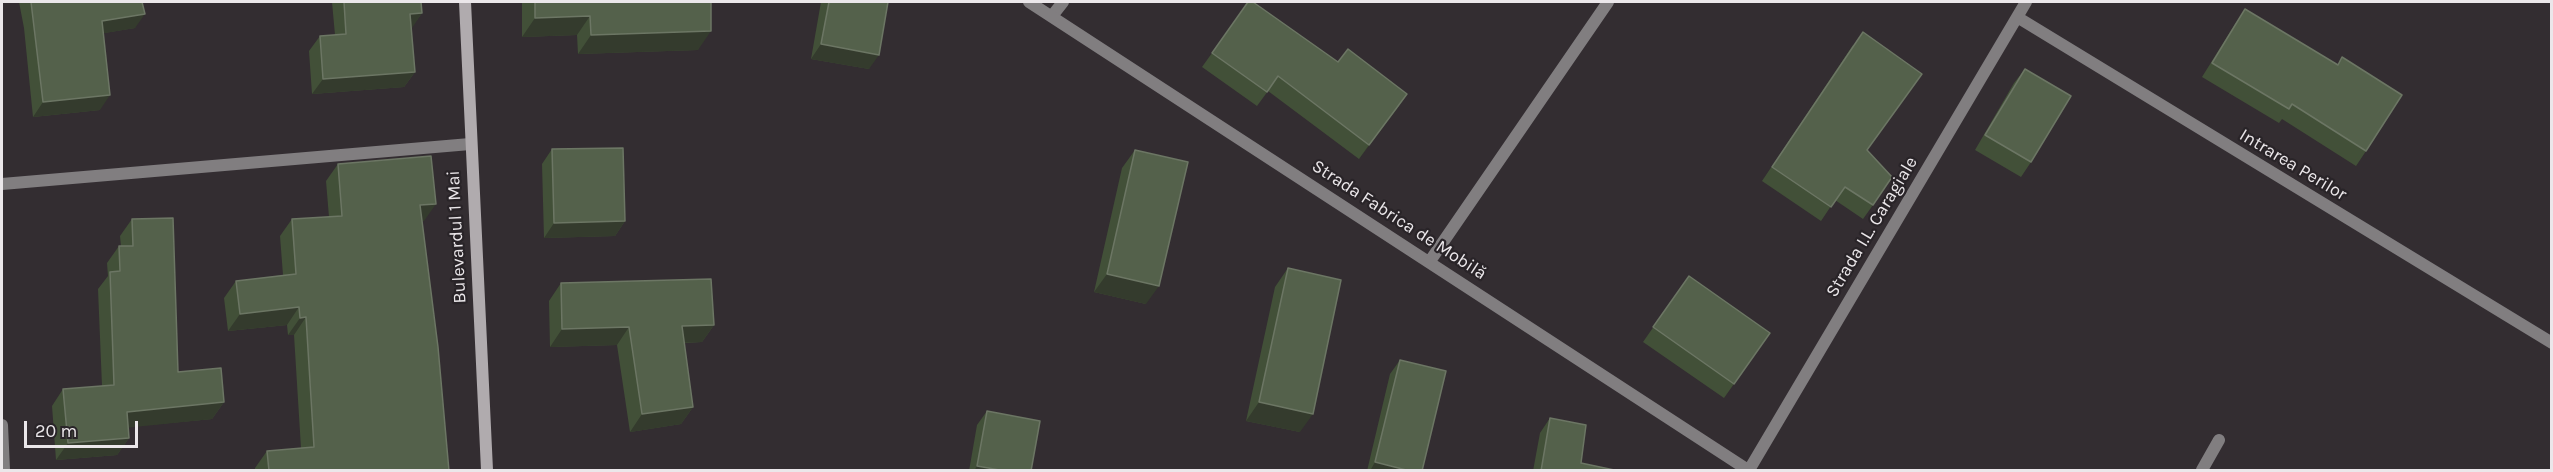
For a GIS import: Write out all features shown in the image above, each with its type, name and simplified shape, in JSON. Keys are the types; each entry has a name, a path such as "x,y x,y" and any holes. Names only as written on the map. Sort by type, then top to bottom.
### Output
{"main road":[{"name":"Bulevardul 1 Mai","path":"465,2 487,471"}],"street":[{"name":"Strada Fabrica de Mobilă","path":"1029,2 1430,261 1749,471"},
{"path":"1052,16 1063,2"},
{"path":"1430,261 1608,2"},
{"name":"Strada I.L. Caragiale","path":"1749,471 2025,2"},
{"name":"Intrarea Perilor","path":"2017,17 2552,343"},
{"path":"2,184 470,144"},
{"path":"2,425 4,471"},
{"path":"2202,471 2219,440"}],"building":[{"path":"31,2 142,2 145,14 102,21 110,95 43,102"},
{"path":"344,2 421,2 422,13 410,14 415,72 323,79 320,36 346,34"},
{"path":"535,2 711,2 711,31 591,35 590,16 535,18"},
{"path":"829,2 888,2 879,55 821,44"},
{"path":"1248,2 1253,2 1338,62 1348,49 1407,94 1369,145 1278,76 1267,92 1212,53"},
{"path":"2245,9 2338,65 2342,57 2402,95 2366,151 2292,104 2289,109 2212,63"},
{"path":"1863,32 1922,74 1867,150 1892,177 1873,205 1845,187 1831,207 1772,167"},
{"path":"2025,69 2071,96 2031,162 1985,135"},
{"path":"623,148 625,221 554,223 552,149"},
{"path":"1135,150 1188,162 1159,286 1107,274"},
{"path":"431,156 436,204 420,205 438,347 449,471 269,471 267,451 314,447 306,317 300,318 299,307 240,314 236,281 296,274 292,219 342,216 338,164"},
{"path":"173,218 178,372 221,368 224,402 127,412 129,438 68,443 63,389 114,385 110,272 120,271 119,246 133,246 132,219"},
{"path":"1288,268 1341,280 1313,414 1259,402"},
{"path":"1689,276 1770,333 1734,384 1653,327"},
{"path":"711,279 714,325 682,326 693,407 642,414 629,327 562,329 561,283"},
{"path":"1400,360 1446,371 1422,471 1410,471 1375,462"},
{"path":"987,411 1040,421 1031,471 1005,471 977,466"},
{"path":"1550,418 1586,425 1581,463 1619,471 1541,471"}]}
